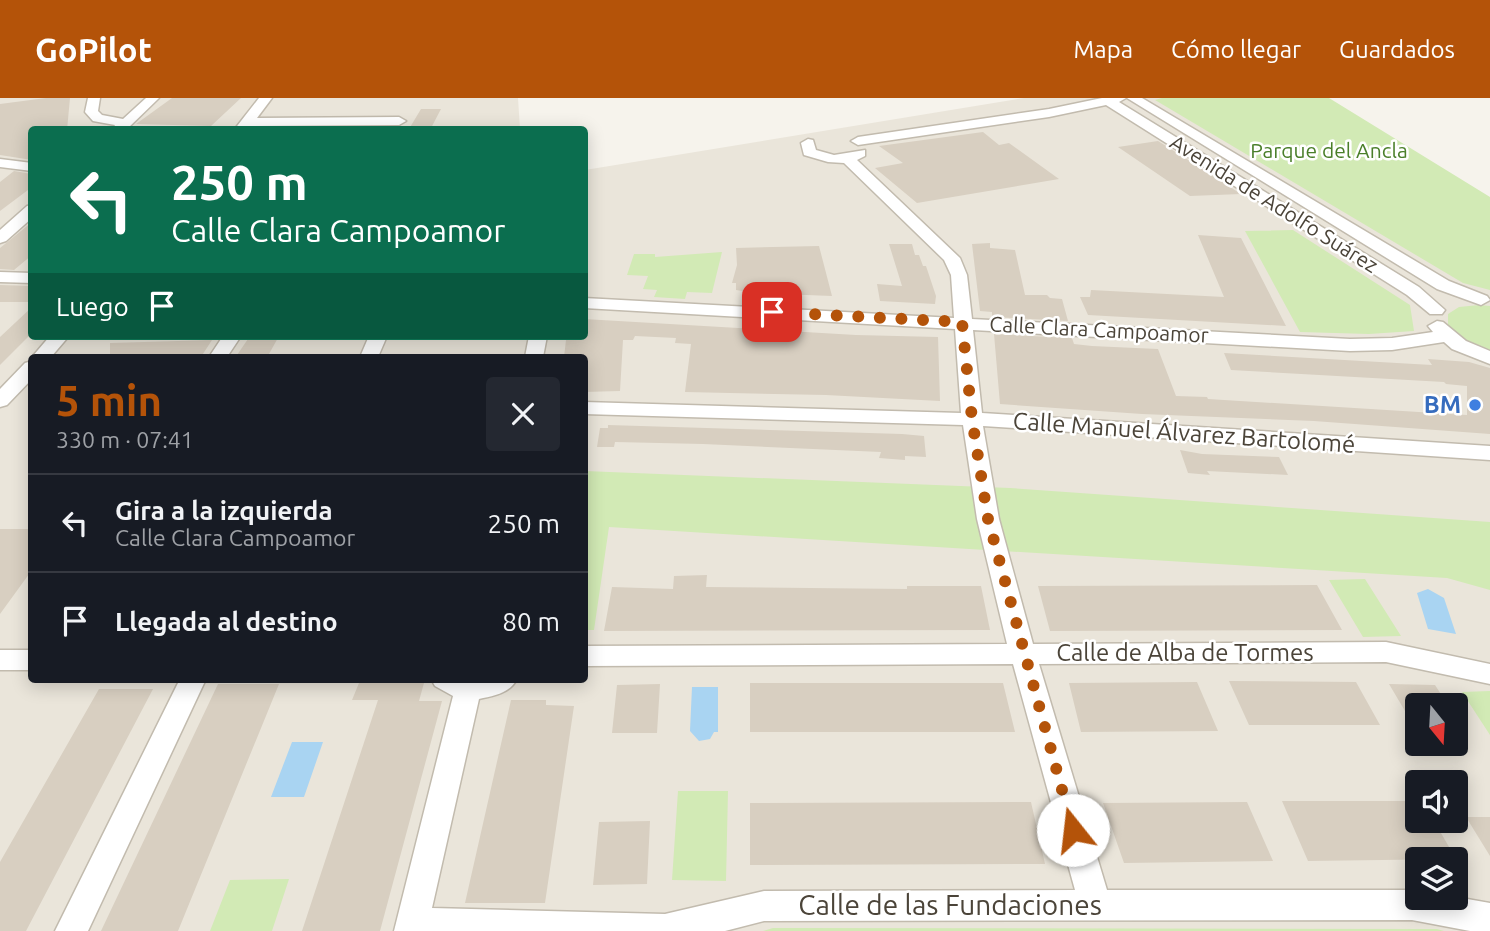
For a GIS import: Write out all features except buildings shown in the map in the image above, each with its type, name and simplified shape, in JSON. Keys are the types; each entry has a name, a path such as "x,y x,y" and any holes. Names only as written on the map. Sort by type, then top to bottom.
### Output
{"street":[{"path":"94,98 91,112 98,118 121,126 153,98"},
{"path":"243,126 266,98"},
{"name":"Avenida de Adolfo Suárez","path":"1133,98 1443,285 1485,300"},
{"path":"808,143 809,152 816,155 846,158 863,151 863,146 853,139 1049,113 1114,99"},
{"name":"Avenida de Adolfo Suárez","path":"1114,99 1413,291 1436,310"},
{"path":"243,126 399,120"},
{"path":"846,158 952,258 960,275 972,419 988,519 1023,654 1095,905"},
{"path":"0,163 28,166"},
{"path":"0,238 28,213"},
{"path":"0,277 28,278"},
{"path":"1485,300 1453,301 1436,310 1435,322 1446,336 1467,349 1490,358"},
{"name":"Calle Clara Campoamor","path":"588,303 1350,345 1392,344 1446,336"},
{"path":"44,354 56,340"},
{"path":"0,401 28,373"},
{"name":"Calle Manuel Álvarez Bartolomé","path":"588,408 972,419 1490,453"},
{"name":"Calle de Alba de Tormes","path":"588,656 1387,652 1490,674"},
{"path":"0,660 28,660"},
{"path":"71,931 191,683"},
{"path":"411,927 456,684 483,688 495,683"},
{"name":"Calle de las Fundaciones","path":"411,927 665,930 764,906 1412,905 1490,919"}],"shaded area":[{"path":"0,98 518,98 520,126 28,126 28,340 588,340 588,170 1024,98 1211,98 1490,247 1490,931 0,931"}],"green space":[{"name":"Parque del Ancla","path":"1329,98 1490,197 1490,290 1463,283 1155,100"},
{"name":"Parque del Ancla","path":"1293,230 1410,305 1414,331 1369,334 1300,332 1245,231"},
{"path":"722,252 712,293 687,292 685,299 654,297 657,290 643,289 648,276 627,275 634,254 655,254 655,257"},
{"path":"1490,306 1490,352 1469,343 1448,325 1448,314 1459,307"},
{"path":"588,471 1010,488 1490,522 1490,590 1447,578 609,527 594,630 588,630"},
{"path":"1365,579 1401,636 1363,637 1329,580"},
{"path":"1490,691 1490,735 1468,701 1468,693 1462,692"},
{"path":"678,791 728,791 726,881 672,880"},
{"path":"289,879 272,931 210,931 230,880"},
{"path":"773,928 1437,929 1444,931 763,931"}],"water":[{"path":"1428,589 1444,598 1456,634 1428,629 1417,593"},
{"path":"692,687 718,687 718,732 714,732 710,739 699,741 690,731"},
{"path":"292,742 323,742 304,797 271,797"}],"place":[{"name":"BM","path":"1475,405"}],"route":[{"path":"772,312 962,322 972,419 988,519 1073,830"}]}
